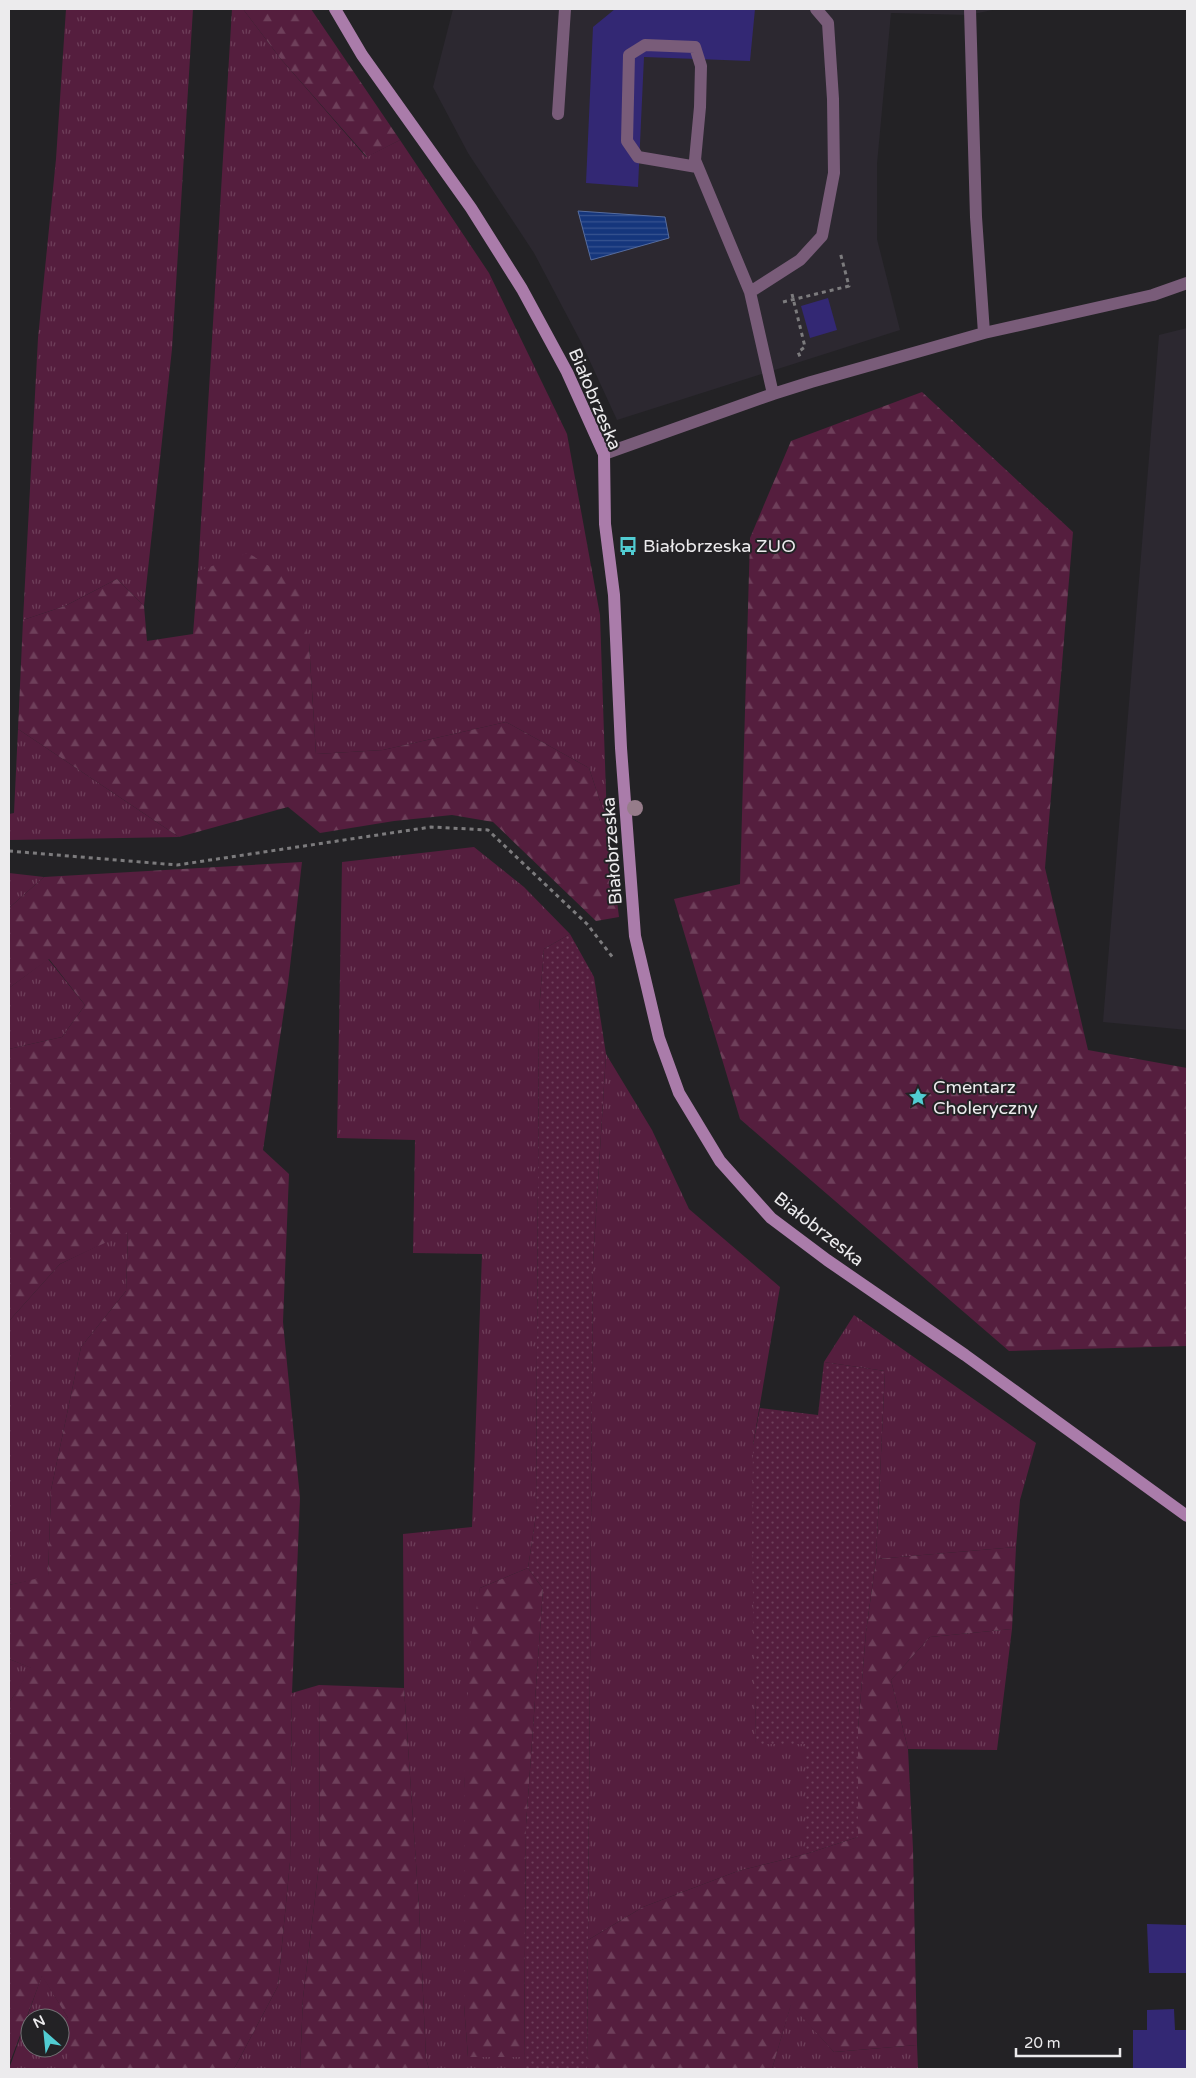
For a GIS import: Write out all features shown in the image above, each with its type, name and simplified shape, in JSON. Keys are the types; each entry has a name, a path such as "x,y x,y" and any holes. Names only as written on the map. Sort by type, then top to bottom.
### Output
{"street":[{"name":"Białobrzeska","path":"335,9 362,54 471,208 522,289 567,372 604,454 605,524 614,595 621,748 635,936 659,1038 679,1093 720,1161 770,1218 827,1260 965,1355 1187,1516"}],"lane":[{"path":"558,114 565,9"},
{"path":"750,292 800,260 822,236 834,173 833,99 828,23 816,9"},
{"path":"970,9 976,217 984,333"},
{"path":"697,167 638,157 626,141 629,55 645,45 695,47 701,66 700,107 695,160 750,292 773,394"},
{"path":"604,454 773,394 984,333 1153,294 1187,283"}],"path":[{"path":"792,299 849,286 838,244"},
{"path":"9,851 177,864 431,827 488,830 586,924 615,960"}],"shaded area":[{"path":"453,9 997,9 969,15 891,13 877,164 877,239 900,330 617,420 582,344 534,253 468,153 433,87"},
{"path":"1187,328 1187,1030 1103,1022 1159,335"}],"green space":[{"path":"66,9 193,9 172,349 144,606 117,579 65,606 23,620 38,338 56,159"},
{"path":"232,9 243,9 280,58 366,157 400,140 489,273 567,434 600,615 607,822 589,768 506,722 383,750 316,754 309,643 198,571"},
{"path":"243,9 311,9 400,140 367,157 280,58"},
{"path":"922,392 1073,532 1045,868 1088,1050 1187,1068 1187,1346 1009,1351 740,1119 674,899 740,884 750,538 791,441"},
{"path":"248,553 299,584 309,643 316,754 383,750 506,722 589,768 607,822 619,917 596,921 493,822 452,815 394,821 320,833 288,807 179,837 18,729 23,620 65,606 117,579 144,606 147,641 193,634 198,571"},
{"path":"18,729 179,837 9,840 9,814 14,813"},
{"path":"474,847 524,887 570,934 544,949 539,1011 536,1515 528,1568 480,1588 464,1789 464,2005 468,2057 524,2057 524,2069 429,2069 426,2058 419,1907 404,1688 403,1534 472,1527 482,1254 413,1253 415,1140 337,1138 342,862"},
{"path":"302,862 288,984 263,1150 289,1174 283,1322 300,1498 292,1693 290,1862 278,1986 234,2069 68,2069 68,2058 70,2058 70,2008 62,2008 42,1976 30,2008 20,2008 20,2035 9,2065 9,1703 31,1668 9,1659 9,1585 48,1576 51,1490 81,1347 126,1291 128,1232 60,1264 9,1321 9,1049 62,1037 85,1005 49,959 9,988 9,908 44,877"},
{"path":"9,873 44,877 9,908"},
{"path":"570,934 594,977 606,1054 593,1262 587,2069 524,2069 526,1825 543,1589 528,1568 536,1515 539,1011 544,949"},
{"path":"48,959 85,1005 62,1037 9,1049 9,988"},
{"path":"606,1054 652,1130 689,1209 780,1287 753,1445 756,1744 806,1743 806,1854 738,1871 643,1907 588,1940 593,1262"},
{"path":"128,1231 126,1291 81,1347 51,1490 48,1577 9,1585 9,1321 60,1264"},
{"path":"854,1315 1036,1443 1020,1500 1016,1547 876,1559 885,1371 824,1362"},
{"path":"824,1362 885,1371 876,1559 866,1632 858,1729 858,1837 806,1854 806,1744 756,1744 752,1544 753,1445 760,1408 818,1415"},
{"path":"1016,1547 1012,1629 930,1637 891,1680 908,1749 913,1849 917,2045 834,2052 791,2005 772,2069 587,2069 588,1940 643,1907 738,1871 806,1854 858,1837 858,1729 866,1632 876,1559"},
{"path":"528,1568 543,1589 526,1825 524,2057 468,2057 464,2005 464,1789 470,1645 480,1588"},
{"path":"1012,1629 997,1750 908,1749 891,1680 930,1637"},
{"path":"9,1659 32,1668 9,1703"},
{"path":"319,1685 320,1857 303,1998 300,2069 234,2069 278,1986 290,1862 292,1693"},
{"path":"319,1685 404,1688 419,1907 426,2058 429,2069 300,2069 303,1998 320,1857"},
{"path":"42,1975 62,2008 30,2008"},
{"path":"791,2004 834,2052 917,2045 918,2069 772,2069"},
{"path":"20,2038 20,2058 68,2058 68,2069 9,2069"}],"water":[{"path":"578,211 665,217 669,238 591,260"}],"building":[{"path":"615,9 755,9 750,61 644,57 638,187 586,183 593,27"},
{"path":"828,298 837,330 810,338 801,306"},
{"path":"1147,1924 1186,1925 1187,1973 1149,1973"},
{"path":"1174,2009 1175,2030 1187,2030 1187,2069 1133,2069 1133,2030 1147,2030 1147,2010"}],"place":[{"name":"Białobrzeska ZUO","path":"628,546"},
{"name":"Cmentarz Choleryczny","path":"918,1097"}]}
